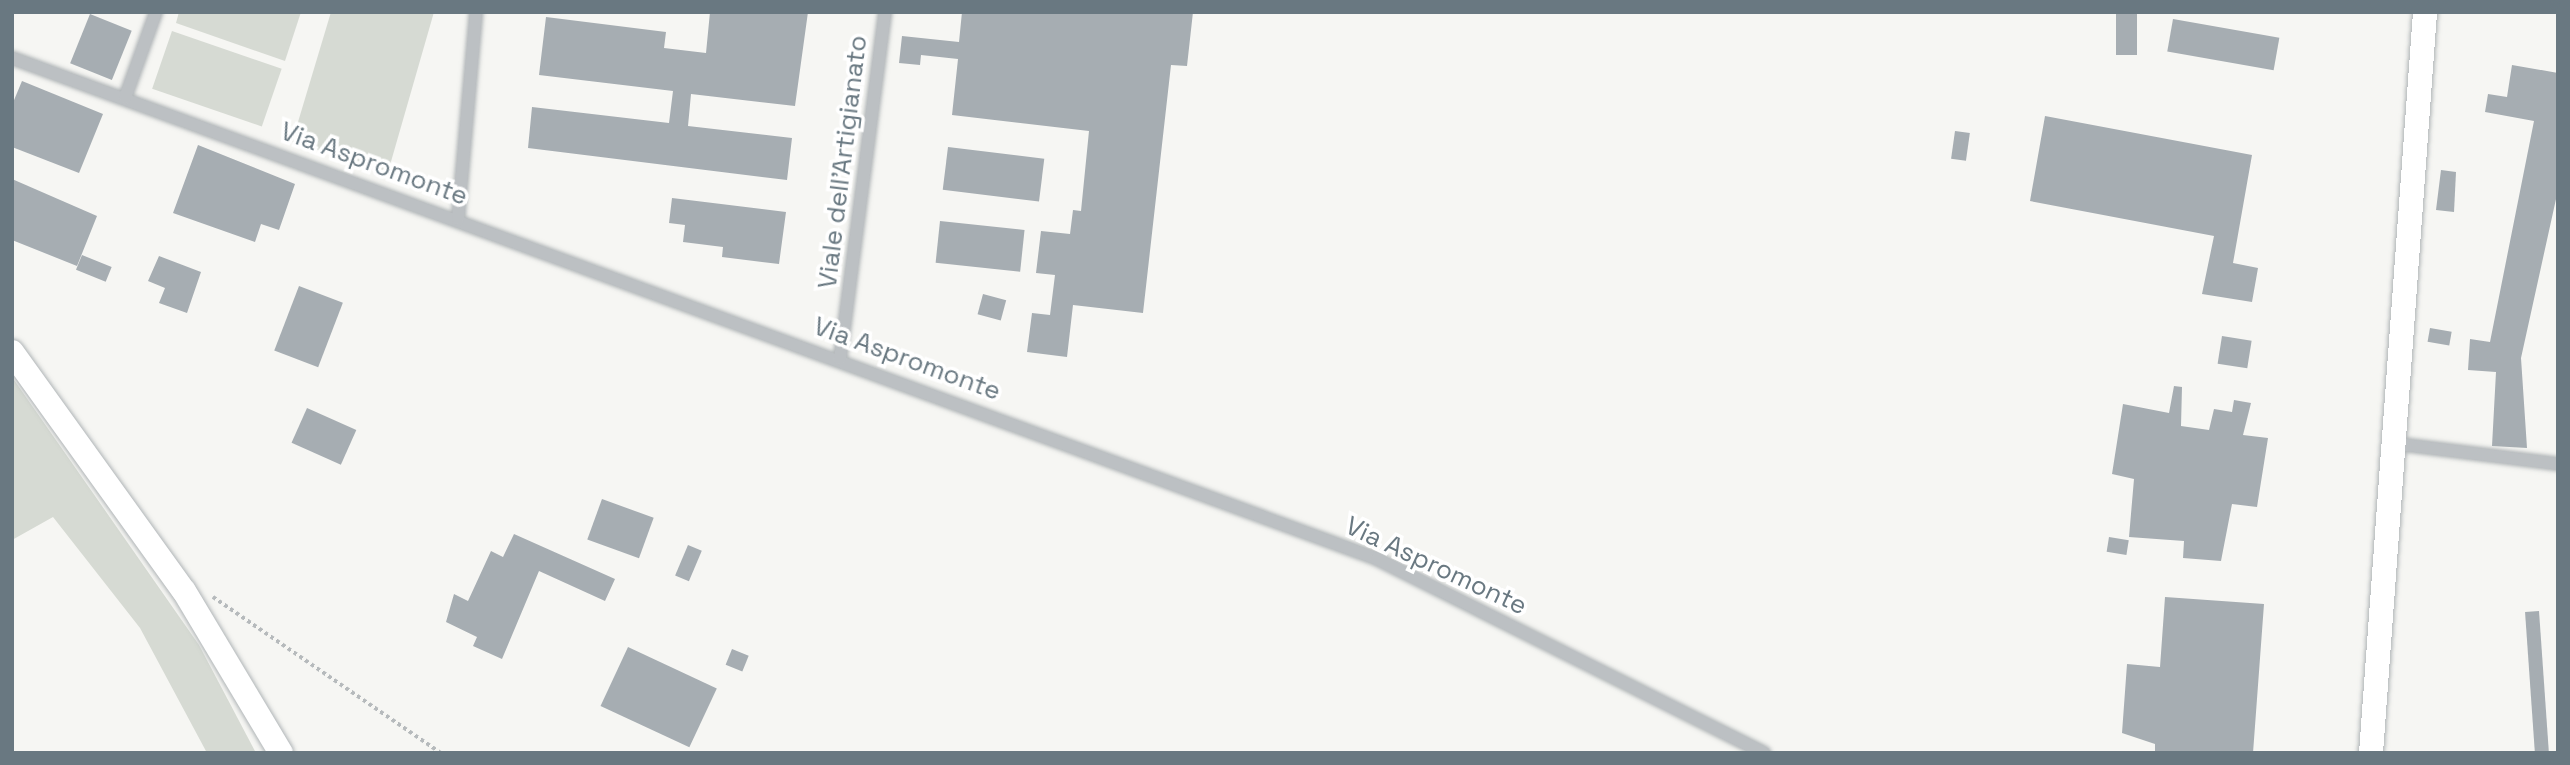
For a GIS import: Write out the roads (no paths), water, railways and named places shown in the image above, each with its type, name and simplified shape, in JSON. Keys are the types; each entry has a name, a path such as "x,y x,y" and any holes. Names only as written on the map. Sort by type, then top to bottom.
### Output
{"main road":[{"path":"2371,753 2398,444 2425,12"},
{"path":"12,352 184,591 281,753"}],"street":[{"path":"125,98 156,12"},
{"path":"458,219 476,12"},
{"name":"Viale dell'Artigianato","path":"841,359 884,12"},
{"name":"Via Aspromonte","path":"12,58 841,359 1377,559 1764,753"},
{"path":"2398,444 2558,464"}]}
